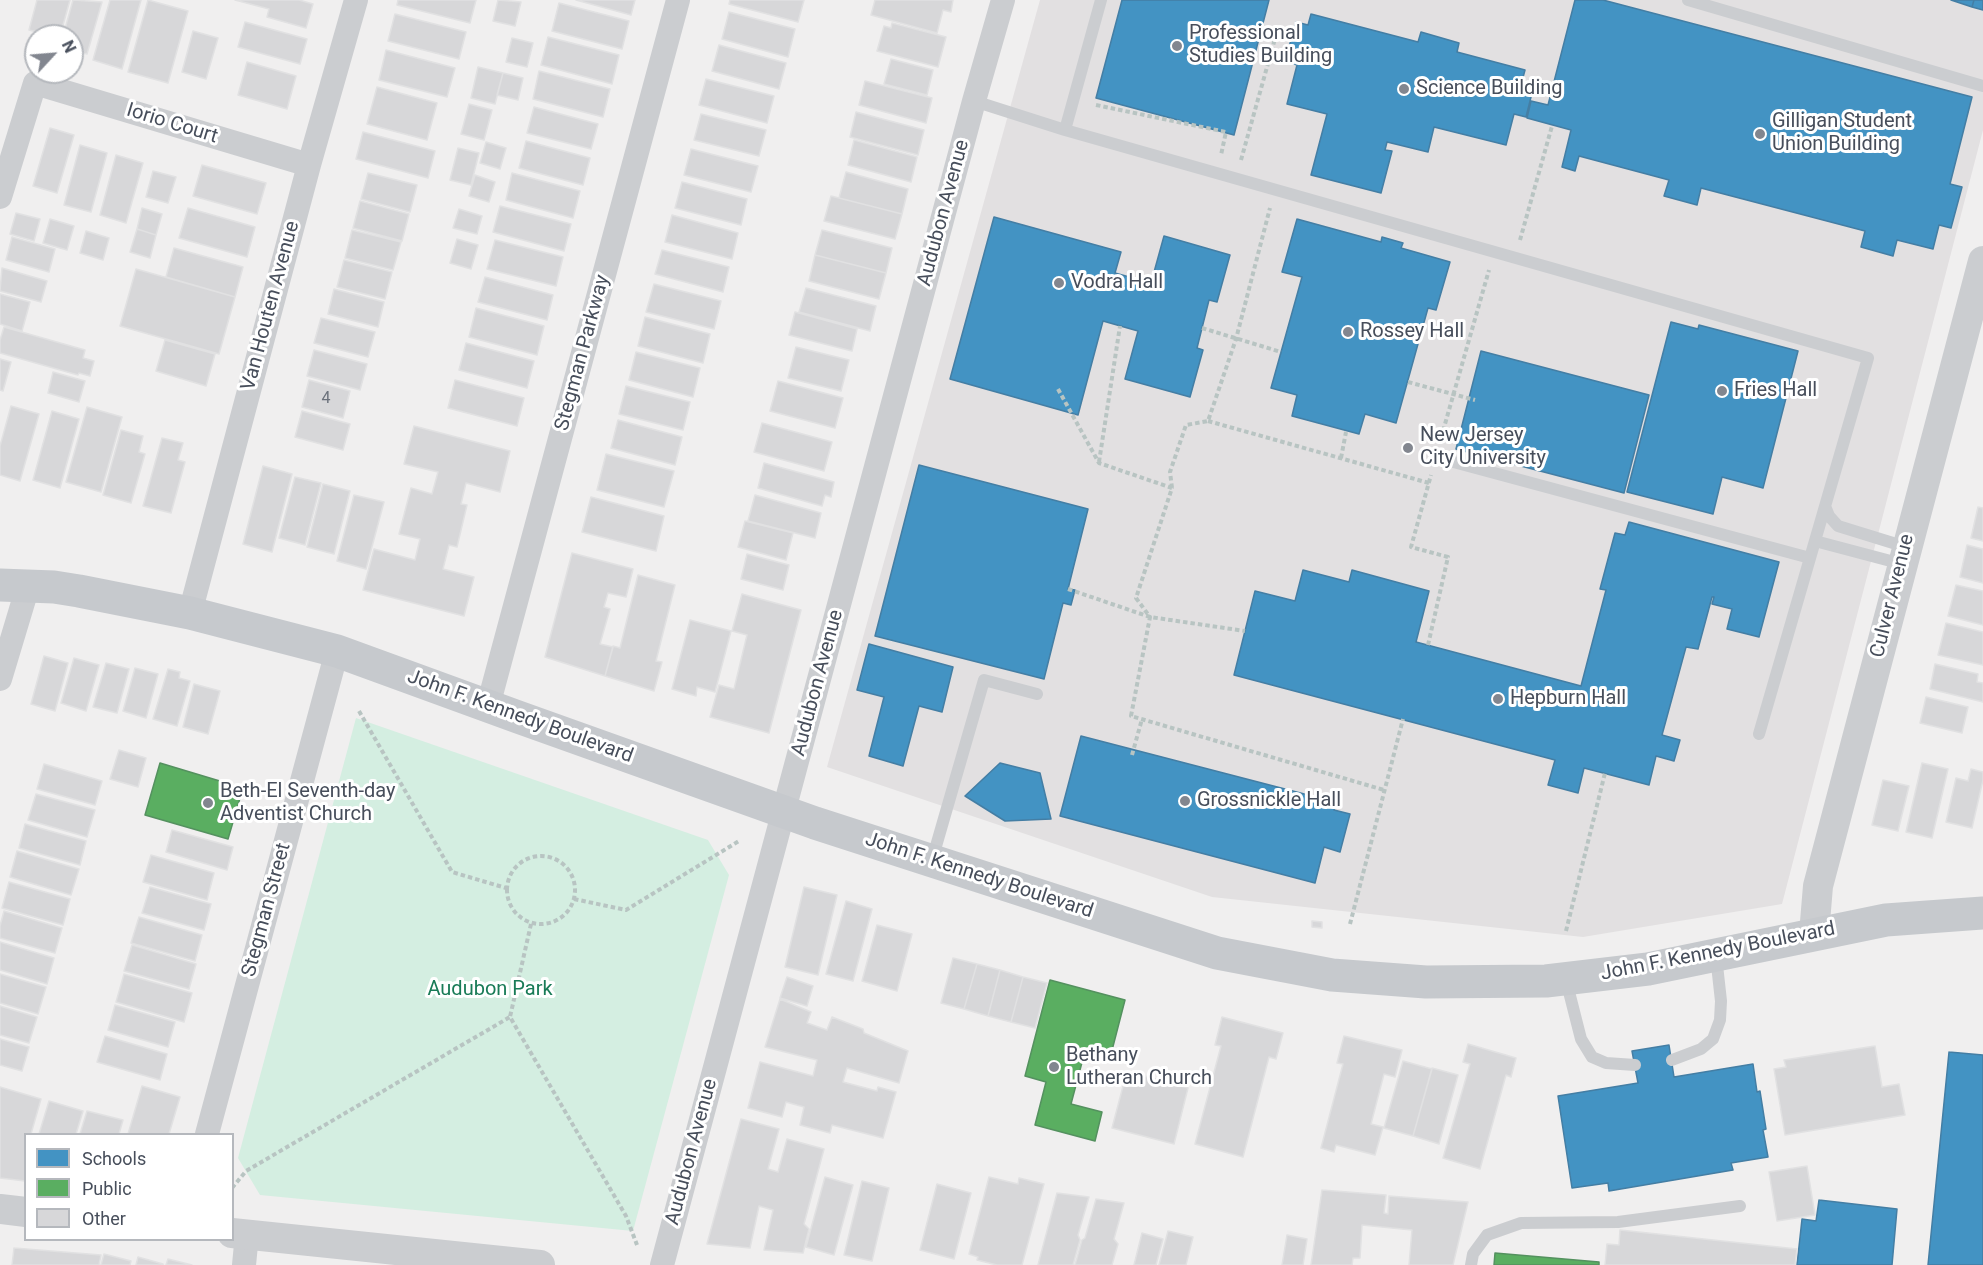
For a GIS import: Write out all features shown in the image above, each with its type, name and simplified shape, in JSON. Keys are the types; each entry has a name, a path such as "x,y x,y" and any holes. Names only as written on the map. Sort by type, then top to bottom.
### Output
{"main road":[{"name":"John F. Kennedy Boulevard","path":"14,585 54,587 190,613 337,651 784,812 1217,952 1332,975 1426,982 1546,981 1648,969 1886,920 1983,913"}],"street":[{"name":"Van Houten Avenue","path":"190,613 309,165 356,0"},
{"name":"Stegman Parkway","path":"488,706 678,0"},
{"name":"Audubon Avenue","path":"662,1265 1003,0"},
{"name":"Iorio Court","path":"0,197 35,82 309,165"},
{"name":"Culver Avenue","path":"1814,934 1818,886 1983,261"},
{"path":"0,679 14,585"},
{"name":"Stegman Street","path":"207,1133 337,651"},
{"path":"0,1209 24,1212"},
{"path":"244,1265 240,1233 540,1265"}],"lane":[{"path":"1065,130 1101,0"},
{"path":"1688,0 1983,86"},
{"path":"974,101 1065,130 1869,358 1759,734"},
{"path":"1435,458 1810,558"},
{"path":"1825,506 1829,516 1838,526 1904,556"},
{"path":"1815,541 1904,556"},
{"path":"932,860 984,680 1037,694"},
{"path":"1672,1060 1701,1049 1713,1039 1720,1020 1721,1001 1716,955"},
{"path":"1565,979 1581,1040 1593,1057 1606,1063 1635,1065"},
{"path":"1471,1265 1473,1254 1487,1235 1521,1223 1618,1222 1740,1206"}],"path":[{"path":"1236,178 1276,35 1292,33"},
{"path":"1095,105 1226,132"},
{"path":"1515,258 1552,126"},
{"path":"1208,421 1236,339 1275,189"},
{"path":"1428,645 1448,557 1411,547 1494,252"},
{"path":"1099,463 1119,326"},
{"path":"1202,328 1281,352"},
{"path":"1408,382 1475,400"},
{"path":"1058,389 1099,463 1172,488"},
{"path":"1384,790 1131,716 1150,616 1136,598 1172,488 1170,472 1186,425 1208,421 1429,483"},
{"path":"1341,458 1346,432"},
{"path":"1068,589 1150,616 1245,631"},
{"path":"359,711 452,872 506,888"},
{"path":"1132,755 1142,719"},
{"path":"1350,924 1403,719"},
{"path":"1566,931 1605,773"},
{"path":"574,899 626,910 739,841"},
{"path":"535,856 547,856 558,860 573,877 574,899 570,909 553,923 531,924 512,910 506,888 515,867 535,856"},
{"path":"531,924 510,1017 626,1216 637,1245"},
{"path":"234,1186 246,1171 510,1017"}],"shaded area":[{"name":"New Jersey City University","path":"1040,0 1983,0 1983,130 1782,904 1583,937 1212,897 827,767"}],"green space":[{"name":"Audubon Park","path":"356,718 708,840 729,875 633,1231 260,1195 238,1158"}],"building: Schools":[{"name":"Professional Studies Building","path":"1122,0 1269,0 1234,135 1096,98"},
{"name":"Gilligan Student Union Building","path":"1575,0 1603,0 1972,97 1950,184 1962,187 1951,228 1939,225 1933,249 1897,240 1893,256 1861,247 1865,231 1701,188 1697,205 1664,196 1669,180 1579,156 1575,171 1562,167 1571,130 1527,118 1531,101 1548,105"},
{"path":"1951,0 1974,0 1972,7"},
{"path":"1974,0 1983,0 1983,10 1972,7"},
{"name":"Science Building","path":"1311,14 1418,42 1421,32 1459,43 1457,52 1525,70 1521,85 1533,89 1526,117 1514,114 1506,145 1434,127 1428,152 1387,142 1385,150 1392,151 1381,193 1311,175 1327,114 1287,104 1297,65 1285,61 1296,22 1308,25"},
{"name":"Vodra Hall","path":"994,217 1121,252 1115,273 1151,283 1164,236 1230,255 1217,302 1209,300 1197,348 1203,350 1190,397 1125,379 1138,331 1103,321 1078,415 950,379"},
{"name":"Rossey Hall","path":"1297,219 1381,242 1382,237 1403,243 1401,248 1450,262 1436,310 1428,308 1396,423 1365,414 1359,434 1292,416 1297,395 1271,388 1302,277 1282,272"},
{"path":"1671,322 1698,329 1699,325 1798,351 1763,488 1722,477 1713,514 1627,492"},
{"path":"1481,351 1649,395 1624,493 1456,449"},
{"path":"919,465 1088,509 1068,589 1075,590 1071,605 1063,603 1044,679 875,636"},
{"name":"Hepburn Hall","path":"1629,522 1779,562 1759,637 1727,629 1732,609 1712,604 1714,597 1712,597 1698,649 1686,647 1662,735 1680,740 1674,761 1656,756 1649,785 1584,768 1578,793 1548,785 1555,760 1234,675 1255,591 1295,601 1303,570 1349,582 1352,570 1429,591 1416,642 1581,686 1606,590 1600,589 1615,533 1625,535"},
{"path":"869,644 953,667 942,712 919,706 903,766 869,756 884,697 857,690"},
{"name":"Grossnickle Hall","path":"1081,736 1335,802 1334,810 1350,814 1340,852 1324,847 1315,883 1060,816"},
{"path":"1000,763 1040,773 1051,819 1005,821 965,796"},
{"path":"1669,1045 1674,1077 1753,1064 1757,1092 1760,1091 1768,1157 1731,1163 1733,1170 1609,1191 1608,1183 1572,1188 1558,1096 1638,1083 1632,1051"},
{"path":"1949,1052 1983,1055 1983,1265 1928,1265"},
{"path":"1819,1200 1897,1209 1892,1265 1797,1265 1802,1219 1816,1221"}],"building: Public":[{"path":"160,763 243,788 228,839 145,815"},
{"name":"Bethany Lutheran Church","path":"1050,980 1125,1000 1110,1058 1085,1051 1071,1104 1102,1112 1095,1141 1035,1125 1046,1082 1025,1076"},
{"path":"1495,1253 1599,1262 1599,1265 1494,1265"}],"building: Other":[{"path":"37,0 70,0 63,24 31,24"},
{"path":"73,0 102,2 87,54 84,53 84,24 66,24"},
{"path":"110,0 141,0 122,69 93,60"},
{"path":"148,0 188,11 168,83 128,72"},
{"path":"235,0 299,0 313,4 306,28 267,17 269,9"},
{"path":"398,0 476,0 470,23 397,5"},
{"path":"498,0 521,2 515,26 493,21"},
{"path":"576,0 635,0 631,15"},
{"path":"730,0 804,0 798,22 729,4"},
{"path":"875,0 953,0 951,12 943,10 937,33 871,15"},
{"path":"559,3 629,21 622,49 552,31"},
{"path":"729,12 795,29 788,57 722,39"},
{"path":"395,14 466,32 459,59 388,41"},
{"path":"245,22 307,39 300,64 238,47"},
{"path":"892,23 946,37 938,67 877,51 884,26 891,28"},
{"path":"193,31 218,38 206,79 182,72"},
{"path":"548,37 619,55 612,84 541,65"},
{"path":"512,38 533,43 527,67 506,62"},
{"path":"719,45 786,63 779,89 712,71"},
{"path":"386,50 455,68 447,97 379,80"},
{"path":"891,59 933,70 927,95 884,84"},
{"path":"247,62 296,76 287,109 238,95"},
{"path":"478,67 503,73 495,104 471,98"},
{"path":"539,71 610,89 603,117 533,99"},
{"path":"503,73 523,78 518,100 497,95"},
{"path":"706,79 774,96 767,123 699,105"},
{"path":"865,81 932,98 926,123 859,105"},
{"path":"377,87 437,103 427,140 367,124"},
{"path":"469,104 492,110 484,140 461,134"},
{"path":"534,107 598,124 591,149 527,133"},
{"path":"856,112 924,130 918,155 850,137"},
{"path":"701,114 766,130 759,156 694,140"},
{"path":"50,128 74,135 57,193 33,186"},
{"path":"363,132 435,151 428,178 356,159"},
{"path":"854,140 917,157 911,182 848,165"},
{"path":"526,141 590,158 583,185 519,168"},
{"path":"486,142 506,148 500,169 480,163"},
{"path":"80,145 107,153 91,212 64,205"},
{"path":"458,148 479,153 471,185 450,180"},
{"path":"691,149 758,166 751,192 684,175"},
{"path":"116,155 143,163 126,223 100,215"},
{"path":"202,165 266,183 257,214 193,196"},
{"path":"153,171 176,177 168,203 146,197"},
{"path":"846,172 908,189 902,214 839,198"},
{"path":"368,173 417,185 410,212 361,199"},
{"path":"512,173 580,191 573,218 506,200"},
{"path":"475,175 495,182 489,202 469,196"},
{"path":"682,182 747,199 741,225 675,208"},
{"path":"831,196 902,214 895,239 824,221"},
{"path":"360,201 409,214 402,241 353,228"},
{"path":"500,206 571,224 564,251 493,232"},
{"path":"142,208 162,214 156,235 137,229"},
{"path":"188,208 255,227 247,257 179,238"},
{"path":"459,209 482,216 477,234 453,228"},
{"path":"16,213 40,219 34,241 10,234"},
{"path":"672,215 738,233 732,259 665,242"},
{"path":"50,219 74,226 67,250 43,243"},
{"path":"137,229 156,235 150,258 130,252"},
{"path":"352,230 401,242 393,270 345,258"},
{"path":"822,230 892,248 886,273 815,255"},
{"path":"86,231 109,238 103,260 80,253"},
{"path":"12,237 55,249 49,272 6,260"},
{"path":"457,239 478,245 471,269 450,263"},
{"path":"495,240 563,257 556,286 487,269"},
{"path":"174,248 243,267 235,297 166,277"},
{"path":"662,250 729,267 723,292 655,274"},
{"path":"815,255 886,273 879,299 809,281"},
{"path":"344,260 392,272 385,299 337,287"},
{"path":"2,268 47,281 41,302 0,291"},
{"path":"136,269 235,297 219,354 120,326"},
{"path":"485,277 553,295 547,320 478,302"},
{"path":"654,284 721,301 714,329 646,312"},
{"path":"806,288 876,306 870,331 799,312"},
{"path":"334,289 384,302 378,327 328,314"},
{"path":"0,294 30,302 22,331 0,324"},
{"path":"476,308 544,326 537,355 469,337"},
{"path":"795,312 857,329 852,351 789,335"},
{"path":"645,317 710,334 703,363 638,346"},
{"path":"321,318 375,332 368,357 314,343"},
{"path":"4,327 85,350 83,358 94,361 90,376 79,373 78,375 0,353 0,340"},
{"path":"165,340 215,354 206,386 156,371"},
{"path":"466,343 534,361 527,388 459,370"},
{"path":"796,347 849,360 841,391 788,378"},
{"path":"314,350 367,364 360,390 307,376"},
{"path":"636,352 700,368 693,397 629,380"},
{"path":"0,359 11,362 3,391 0,390"},
{"path":"53,372 85,381 79,402 48,393"},
{"path":"309,380 350,391 343,418 302,407"},
{"path":"455,380 524,398 517,426 448,408"},
{"path":"778,381 843,398 835,428 770,411"},
{"path":"626,386 690,402 683,430 619,414"},
{"path":"11,406 39,414 20,481 0,475 0,446"},
{"path":"87,407 122,417 101,492 66,482"},
{"path":"52,411 79,419 60,488 33,480"},
{"path":"302,411 350,424 343,450 295,437"},
{"path":"618,420 682,437 675,465 611,448"},
{"path":"762,423 832,442 824,471 754,452"},
{"path":"414,426 510,451 500,492 466,483 461,504 467,505 457,547 449,545 443,569 474,577 464,616 363,590 374,549 415,560 420,539 399,534 411,488 432,494 438,472 404,464"},
{"path":"121,430 143,436 139,452 145,454 131,503 103,495"},
{"path":"162,438 183,443 178,460 185,462 171,513 143,506"},
{"path":"606,454 674,471 664,507 597,490"},
{"path":"764,463 834,482 831,497 825,495 822,506 758,488"},
{"path":"263,466 292,474 272,552 243,544"},
{"path":"295,477 321,483 305,545 279,538"},
{"path":"323,484 350,491 334,554 307,547"},
{"path":"354,495 384,502 366,569 337,561"},
{"path":"755,495 821,513 815,538 748,521"},
{"path":"591,497 664,516 656,551 582,532"},
{"path":"1978,507 1983,508 1983,541 1971,538"},
{"path":"745,521 793,533 786,560 738,547"},
{"path":"1967,545 1983,549 1983,583 1960,577"},
{"path":"572,553 633,569 626,597 608,593 604,607 610,609 600,644 613,647 605,676 545,657"},
{"path":"747,554 789,565 783,590 741,579"},
{"path":"638,575 675,585 656,661 662,662 654,691 605,676 613,646 620,648"},
{"path":"1956,585 1983,591 1983,625 1948,616"},
{"path":"742,594 801,610 769,733 710,717 719,685 734,689 747,635 732,631"},
{"path":"690,620 731,631 715,692 697,687 696,696 672,689"},
{"path":"1946,623 1983,632 1983,665 1938,655"},
{"path":"44,656 68,663 55,711 31,704"},
{"path":"74,658 99,665 86,711 61,703"},
{"path":"106,663 129,669 117,713 93,707"},
{"path":"1935,664 1978,674 1977,682 1983,683 1983,702 1930,689"},
{"path":"135,668 158,674 146,718 123,711"},
{"path":"168,669 180,672 179,678 190,681 177,726 153,719"},
{"path":"194,684 220,691 208,734 183,727"},
{"path":"1926,697 1968,707 1962,733 1920,723"},
{"path":"119,750 146,758 138,787 110,779"},
{"path":"1922,763 1948,769 1932,838 1906,832"},
{"path":"44,764 102,781 95,805 37,789"},
{"path":"1971,769 1983,772 1972,828 1946,822 1956,778 1968,781"},
{"path":"1883,780 1909,786 1898,831 1872,825"},
{"path":"36,794 95,810 87,837 28,820"},
{"path":"25,824 86,841 80,865 19,848"},
{"path":"172,830 233,847 227,870 166,852"},
{"path":"17,851 79,869 71,895 10,877"},
{"path":"151,855 214,873 207,900 143,882"},
{"path":"9,882 70,899 63,925 2,908"},
{"path":"150,887 211,904 204,930 142,913"},
{"path":"804,887 837,895 818,975 785,967"},
{"path":"846,901 872,909 853,981 826,974"},
{"path":"4,911 62,928 55,953 0,938"},
{"path":"139,917 202,935 195,961 131,943"},
{"path":"1312,921 1322,922 1322,928 1312,927"},
{"path":"877,925 912,934 897,991 862,981"},
{"path":"0,942 54,958 47,984 0,970"},
{"path":"132,945 196,964 189,989 124,971"},
{"path":"953,958 977,964 964,1009 941,1003"},
{"path":"977,964 1000,970 988,1016 964,1009"},
{"path":"1000,970 1023,977 1011,1022 988,1016"},
{"path":"0,974 46,987 38,1014 0,1003"},
{"path":"124,974 192,993 184,1022 116,1002"},
{"path":"787,977 813,986 807,1006 780,998"},
{"path":"1023,977 1047,983 1035,1028 1011,1022"},
{"path":"780,999 811,1012 807,1023 827,1030 832,1017 908,1051 899,1083 847,1068 843,1082 877,1091 878,1087 896,1092 883,1138 832,1125 830,1133 800,1125 804,1107 786,1102 782,1117 748,1108 760,1062 813,1076 817,1060 765,1047"},
{"path":"115,1005 175,1022 168,1047 108,1030"},
{"path":"0,1006 37,1017 29,1043 0,1035"},
{"path":"1222,1017 1283,1033 1276,1059 1269,1057 1243,1157 1195,1144 1221,1046 1215,1045"},
{"path":"105,1036 167,1054 160,1080 97,1062"},
{"path":"1344,1036 1402,1050 1395,1077 1384,1074 1371,1124 1383,1127 1375,1155 1336,1145 1334,1152 1321,1148 1343,1064 1337,1063"},
{"path":"0,1039 29,1047 22,1071 0,1065"},
{"path":"1468,1044 1516,1058 1511,1077 1506,1075 1480,1169 1443,1158 1470,1064 1463,1062"},
{"path":"1875,1046 1882,1087 1899,1084 1905,1115 1785,1135 1774,1069 1786,1067 1784,1060"},
{"path":"1403,1061 1432,1069 1413,1136 1384,1128"},
{"path":"1432,1068 1458,1075 1439,1144 1413,1136"},
{"path":"1127,1071 1188,1088 1174,1144 1112,1128"},
{"path":"142,1086 180,1097 169,1133 128,1133"},
{"path":"0,1087 41,1099 31,1133 24,1133 24,1181 0,1178"},
{"path":"49,1101 83,1111 76,1133 39,1133"},
{"path":"87,1111 123,1120 119,1133 80,1133"},
{"path":"741,1119 779,1129 768,1169 778,1172 787,1139 824,1149 804,1224 809,1229 803,1253 764,1250 773,1210 759,1206 750,1248 707,1244"},
{"path":"1807,1166 1815,1215 1777,1221 1769,1172"},
{"path":"825,1177 853,1185 834,1255 806,1247"},
{"path":"989,1177 1018,1184 1019,1178 1044,1184 1022,1265 997,1265 977,1260 978,1257 969,1254"},
{"path":"862,1181 889,1188 872,1261 844,1255"},
{"path":"937,1184 971,1193 954,1259 920,1250"},
{"path":"1322,1190 1386,1195 1384,1213 1388,1214 1389,1196 1468,1202 1453,1265 1409,1265 1412,1230 1362,1225 1360,1258 1353,1258 1352,1265 1311,1265"},
{"path":"1057,1193 1089,1197 1078,1235 1080,1240 1073,1265 1038,1265"},
{"path":"1096,1199 1124,1203 1114,1239 1118,1244 1112,1265 1075,1265 1082,1240 1085,1238"},
{"path":"1620,1230 1797,1249 1795,1265 1605,1265 1607,1244 1619,1245"},
{"path":"1168,1231 1193,1237 1186,1265 1159,1265"},
{"path":"1142,1233 1163,1239 1156,1265 1134,1265"},
{"path":"1287,1235 1307,1239 1303,1265 1282,1265"},
{"path":"14,1248 101,1255 99,1265 12,1265"},
{"path":"104,1254 131,1261 130,1265 101,1265"},
{"path":"138,1257 163,1264 163,1265 136,1265"},
{"path":"168,1259 192,1265 166,1265"}],"place":[{"name":"Professional Studies Building","path":"1177,46"},
{"name":"Science Building","path":"1404,89"},
{"name":"Gilligan Student Union Building","path":"1760,134"},
{"name":"Vodra Hall","path":"1059,283"},
{"name":"Rossey Hall","path":"1348,332"},
{"name":"Fries Hall","path":"1722,391"},
{"name":"New Jersey City University","path":"1408,448"},
{"name":"Hepburn Hall","path":"1498,699"},
{"name":"Grossnickle Hall","path":"1185,801"},
{"name":"Beth-El Seventh-day Adventist Church","path":"208,803"},
{"name":"Bethany Lutheran Church","path":"1054,1067"}]}
